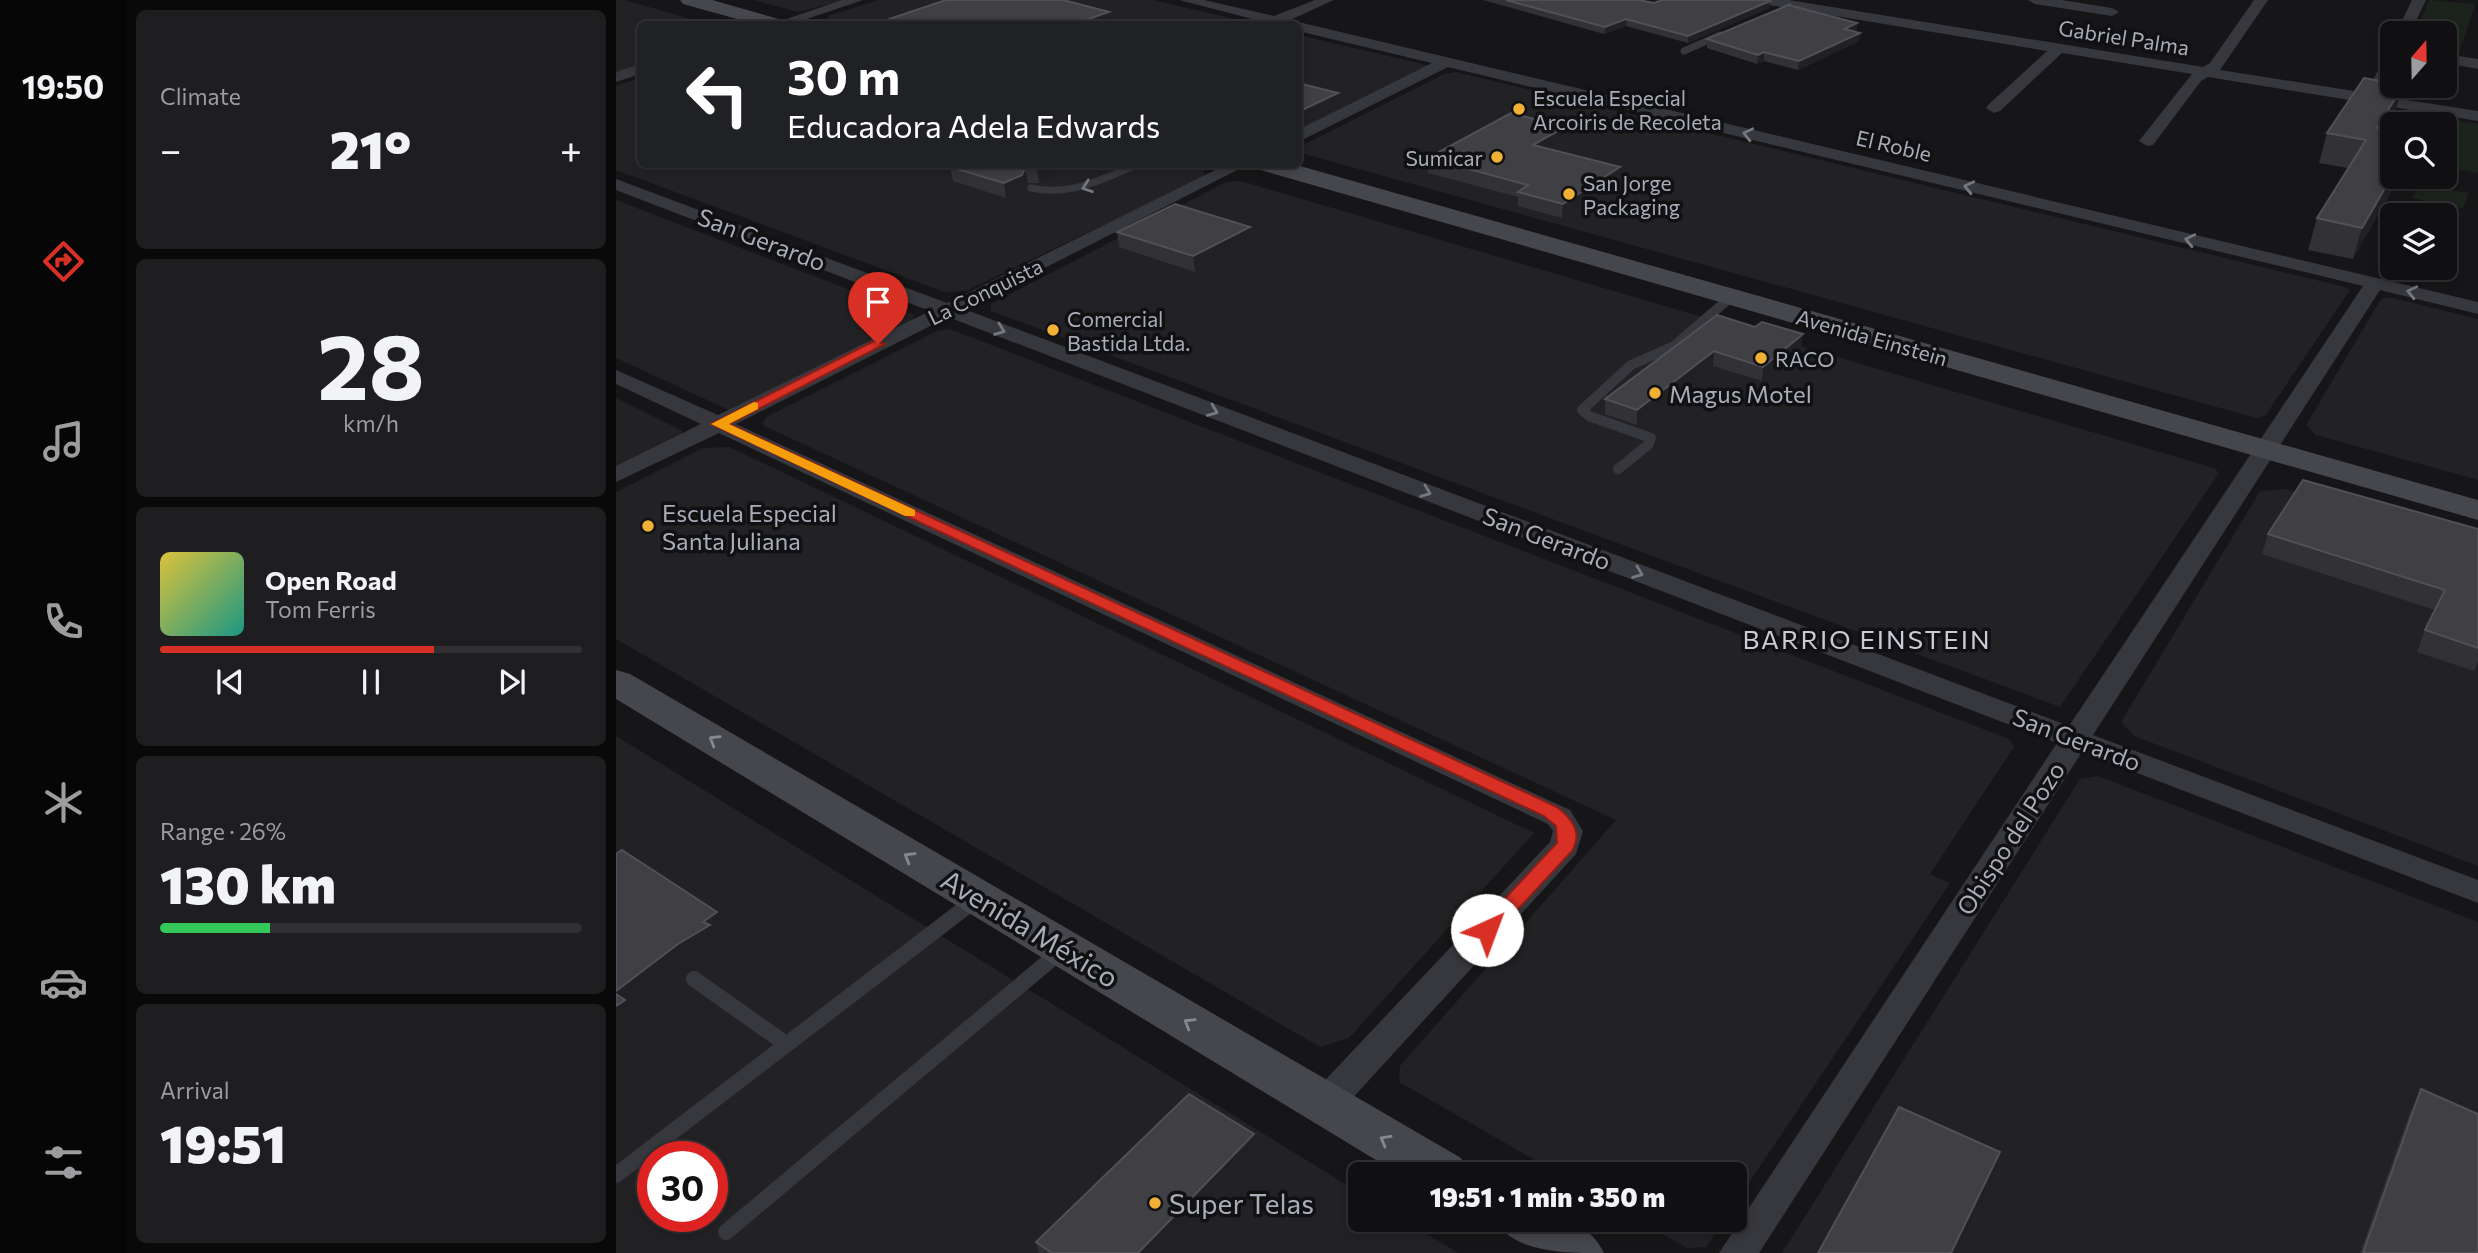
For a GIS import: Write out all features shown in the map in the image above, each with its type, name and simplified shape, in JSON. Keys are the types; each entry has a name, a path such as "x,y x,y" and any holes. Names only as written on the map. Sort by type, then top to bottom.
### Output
{"main road":[{"path":"690,0 766,21"},
{"name":"Avenida Einstein","path":"1279,168 2478,510"},
{"name":"Avenida México","path":"616,682 1423,1162"},
{"path":"1541,1232 1577,1253"}],"street":[{"path":"787,21 856,0"},
{"path":"1186,0 1274,21"},
{"path":"1286,21 1327,0"},
{"path":"2035,0 2107,17 2122,0"},
{"path":"2147,141 2196,78 2215,66 2261,0"},
{"path":"2409,21 2419,0"},
{"name":"Gabriel Palma","path":"1768,6 1791,5 2059,48 2081,46 2207,72 2478,116"},
{"name":"El Roble","path":"1302,28 2478,308"},
{"path":"1994,108 2059,48"},
{"path":"2457,61 2478,64"},
{"path":"1302,135 1446,62"},
{"path":"616,77 637,70"},
{"path":"2372,99 2380,82"},
{"name":"La Conquista","path":"616,474 1233,168"},
{"name":"San Gerardo","path":"616,184 2478,892"},
{"name":"Obispo del Pozo","path":"1738,1253 2374,284"},
{"path":"616,376 1538,805 1565,823 1568,838 1566,846 1325,1104"}],"lane":[{"path":"1684,51 1735,29"},
{"path":"1031,188 1054,193 1080,190 1128,168"},
{"path":"1618,469 1649,444 1650,438 1589,416 1582,410 1631,365 1674,346 1731,298"},
{"path":"616,1175 978,898"},
{"path":"728,1229 1063,948"},
{"path":"694,979 786,1044"}],"shaded area":[{"path":"616,0 625,0 698,21 637,21 637,66 616,73"},
{"path":"754,0 845,0 798,12"},
{"path":"878,0 1153,0 1243,21 831,21 827,20 828,16"},
{"path":"2429,0 2475,4 2457,59 2457,21 2421,21"},
{"path":"1302,36 1426,65 1427,68 1302,130"},
{"path":"1456,72 2350,290 2265,416 2256,418 1302,153 1302,145 1444,74"},
{"path":"637,79 637,168 1198,168 1204,170 1204,177 966,291 944,292 616,170 616,86"},
{"path":"2457,120 2478,124 2478,173 2457,169"},
{"path":"1241,181 2214,468 2219,473 2060,707 991,311 991,304 1226,182"},
{"path":"2416,189 2447,189 2469,193 2463,208 2457,207 2457,203 2438,203 2412,198"},
{"path":"616,200 915,315 911,322 731,411 616,358"},
{"path":"2389,297 2478,319 2478,480 2316,435 2306,425 2381,299"},
{"path":"950,329 2009,739 2014,747 1930,874 1950,883 1747,1186 1747,1162 1538,1162 1399,1082 1400,1066 1616,820 762,425 766,417 937,331"},
{"path":"616,398 683,431 680,438 616,469"},
{"path":"729,447 1534,833 1349,1038 1320,1047 616,639 616,492 703,448"},
{"path":"2286,489 2478,545 2478,866 2134,736 2121,722 2260,491"},
{"path":"616,736 1348,1186 1348,1232 1424,1232 1458,1253 616,1253"},
{"path":"2098,776 2478,922 2478,1253 1782,1253 2080,779"},
{"path":"1660,1232 1716,1232 1706,1247 1687,1248"}],"building":[{"path":"946,0 1063,0 1109,12 1083,21 883,21"},
{"path":"1506,0 1639,0 1654,3 1662,0 1770,1 1688,36 1626,19 1605,27"},
{"path":"1788,5 1857,23 1844,29 1860,33 1799,61 1764,52 1758,55 1707,39"},
{"path":"2364,78 2380,81 2380,98 2396,98 2387,112 2380,112 2377,128 2380,128 2380,189 2384,189 2362,228 2317,218 2366,140 2327,133"},
{"path":"1302,84 1338,93 1302,110"},
{"path":"1511,113 1565,127 1533,145 1620,167 1563,204 1518,192 1528,185 1428,158"},
{"path":"953,168 1025,168 1022,175 1004,183"},
{"path":"1175,204 1250,227 1193,256 1117,232"},
{"path":"1717,315 1755,327 1762,322 1803,334 1763,367 1714,351 1637,410 1605,399"},
{"path":"2303,480 2478,529 2478,648 2425,630 2445,590 2268,534"},
{"path":"622,850 717,912 703,922 710,925 678,944 616,991 616,854"},
{"path":"616,994 625,1000 616,1006"},
{"path":"2421,1089 2478,1114 2478,1253 2363,1253"},
{"name":"Super Telas","path":"1189,1094 1254,1134 1138,1253 1052,1253 1036,1242"},
{"path":"1899,1107 2000,1152 1951,1253 1818,1253"}],"slow traffic":[{"path":"754,406 718,424 910,513"}],"place":[{"name":"Escuela Especial Arcoiris de Recoleta","path":"1519,109"},
{"name":"Sumicar","path":"1497,157"},
{"name":"San Jorge Packaging","path":"1569,194"},
{"name":"Comercial Bastida Ltda.","path":"1053,330"},
{"name":"RACO","path":"1761,358"},
{"name":"Magus Motel","path":"1655,393"},
{"name":"Escuela Especial Santa Juliana","path":"648,526"},
{"name":"Super Telas","path":"1155,1203"}],"district":[{"name":"BARRIO EINSTEIN","path":"1867,638"}],"route":[{"path":"878,344 718,424 1551,811 1565,823 1568,831 1566,846 1487,930"}]}
